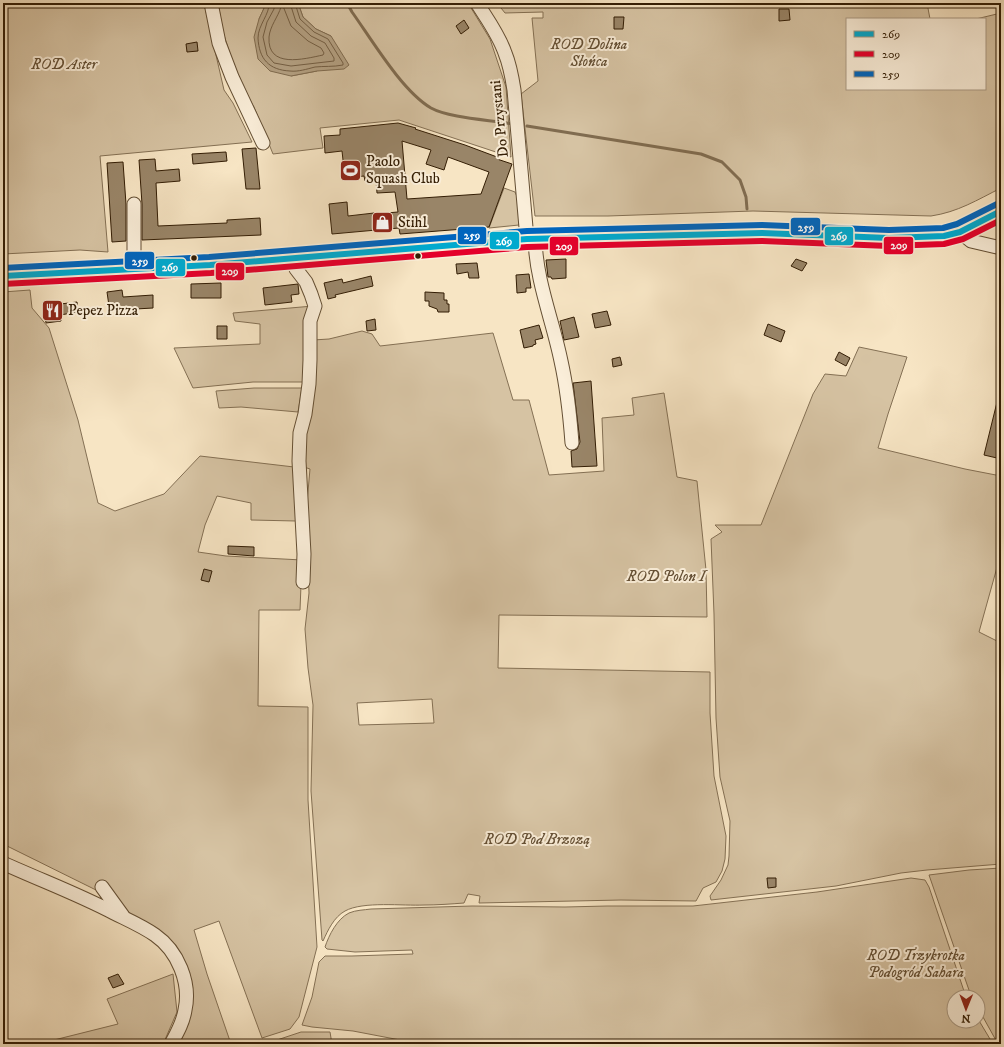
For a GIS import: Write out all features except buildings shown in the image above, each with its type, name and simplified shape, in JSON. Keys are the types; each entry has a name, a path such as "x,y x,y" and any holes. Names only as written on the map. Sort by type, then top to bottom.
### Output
{"main road":[{"path":"3,276 134,270 531,239 762,233 866,237 944,236 960,232 1001,211"}],"street":[{"path":"211,3 219,43 232,77 263,143"},
{"name":"Do Przystani","path":"477,3 500,41 512,77 531,239 561,361 570,416 572,443"},
{"path":"134,204 134,270"},
{"path":"960,232 971,241 1001,248"},
{"path":"293,258 296,269 306,282 315,306 310,321 311,348 309,378 305,414 300,433 299,461 304,554 303,582"},
{"path":"3,862 90,901 125,919 156,936 175,956 182,970 187,997 186,1009 180,1029 171,1044"},
{"path":"102,887 125,919"}],"green space":[{"name":"ROD Aster","path":"3,3 204,3 224,90 233,103 252,142 100,156 108,252 80,250 3,254"},
{"path":"218,3 266,3 259,19 291,76 317,71 331,36 316,29 303,17 298,3 468,3 490,39 506,87 511,157 399,120 320,128 323,148 273,154 254,107 238,79 223,32"},
{"name":"ROD Dolina Słońca","path":"497,3 927,3 930,18 846,18 846,90 986,90 986,18 980,18 1001,13 1001,188 959,209 931,216 753,211 608,216 535,216 521,94 538,81 532,18 543,18 543,12 505,13"},
{"path":"504,188 515,192 518,199 519,225 489,228"},
{"path":"30,290 32,308 49,328 78,420 98,503 115,511 164,494 200,456 294,467 296,521 251,520 251,503 217,496 205,525 198,552 226,556 302,560 300,610 259,610 258,706 308,707 308,800 317,947 299,1017 290,1029 262,1038 219,921 194,930 207,974 231,1044 177,1044 190,981 103,883 96,890 3,844 3,292"},
{"path":"313,306 305,382 253,382 193,388 174,348 260,344 260,324 235,321 233,313"},
{"path":"362,331 372,334 380,346 493,333 513,400 529,400 549,475 604,471 602,418 634,415 632,398 664,393 677,477 697,481 706,570 707,617 499,615 498,668 710,672 710,713 714,776 726,836 725,859 722,871 716,882 703,888 696,901 621,900 479,903 480,896 468,894 464,903 429,905 372,905 353,908 345,911 335,920 329,928 323,941 322,940 311,791 313,705 305,629 309,593 306,514 310,469 304,467 313,340 329,339","holes":["432,699 434,723 359,725 357,703"]},
{"path":"859,347 907,357 878,448 1001,476 1001,553 979,632 1001,643 1001,864 901,873 836,886 711,900 710,896 721,880 728,865 730,821 720,777 716,718 711,539 722,532 715,525 761,525 813,394 825,374 846,376"},
{"path":"254,388 302,388 298,412 241,407 219,408 216,391"},
{"path":"1001,868 1001,1044 998,1044 986,1022 986,989 969,989 929,875"},
{"name":"ROD Trzykrotka Podogród Sahara","path":"911,878 925,880 929,887 963,989 946,989 946,1029 984,1029 993,1044 421,1044 353,1031 302,1025 312,997 319,962 325,956 413,954 412,950 355,952 327,949 325,947 337,923 349,913 354,911 371,909 472,906 693,906 817,892"},
{"path":"173,974 177,1012 164,1042 161,1044 38,1044 118,1024 107,999"},
{"path":"301,1032 330,1032 332,1044 265,1044"}],"water":[{"path":"266,3 298,3 303,17 316,29 331,36 349,65 344,69 317,71 291,76 270,71 258,59 254,37 259,19"}],"waterway":[{"path":"347,3 388,64 409,90 420,100 431,108 448,114 512,124"},
{"path":"527,126 701,154 722,162 740,180 746,197 747,209"}],"transit line":[{"name":"259","path":"3,268 209,257 527,231 762,225 889,230 943,228 957,224 997,204"},
{"name":"269","path":"3,276 210,265 527,239 762,233 889,238 944,236 960,232 1001,211"},
{"name":"209","path":"3,284 211,273 527,247 762,241 889,246 944,244 963,239 1001,220"}],"place":[{"name":"Paolo Squash Club","path":"351,170"},
{"name":"Stihl","path":"383,222"},
{"name":"Pepez Pizza","path":"52,310"}],"park label":[{"name":"ROD Polon I","path":"666,576"},
{"name":"ROD Pod Brzozą","path":"537,839"}]}
